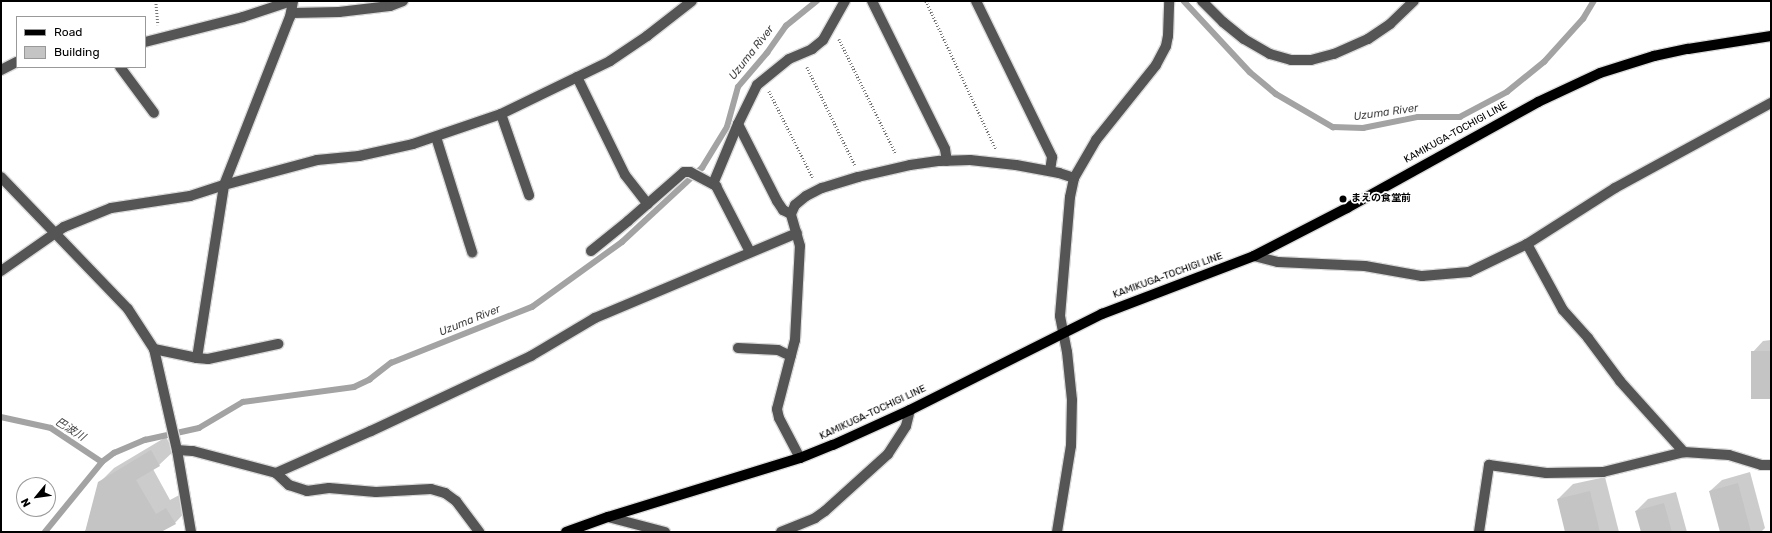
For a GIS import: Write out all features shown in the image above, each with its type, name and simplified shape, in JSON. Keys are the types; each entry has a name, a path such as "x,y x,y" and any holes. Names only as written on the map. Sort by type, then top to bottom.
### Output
{"main road":[{"name":"KAMIKUGA-TOCHIGI LINE","path":"566,532 608,517 800,458 833,445 910,410 1063,333 1135,300 1254,256 1347,208 1538,102 1593,76 1654,56 1714,44 1771,36"}],"street":[{"path":"146,42 243,17 292,1 292,13 224,185 197,358"},
{"path":"292,13 339,12 390,6 403,1"},
{"path":"1,271 64,227 82,218 111,208 190,196 224,185 317,160 359,156 436,137 501,114 610,61 647,36 692,1"},
{"path":"710,182 757,85 789,59 812,49 823,40 844,1"},
{"path":"872,1 944,149 947,161"},
{"path":"976,1 1052,157 1050,171"},
{"path":"1057,532 1071,446 1072,400 1060,316 1070,197 1074,178 1096,140 1142,84 1163,52 1168,36 1169,1"},
{"path":"1202,1 1223,22 1244,39 1270,54 1291,60 1311,60 1334,54 1368,39 1390,24 1414,1"},
{"path":"1,70 16,62"},
{"path":"121,68 154,113"},
{"path":"578,77 625,175 648,204"},
{"path":"1254,256 1278,262 1365,266 1422,276 1469,272 1527,244 1615,188 1771,102"},
{"path":"501,114 529,195"},
{"path":"738,124 783,210 791,214"},
{"path":"436,137 472,252"},
{"path":"800,458 779,418 777,409 795,340 799,296 800,246 791,214 795,205 806,196 819,189 858,177 901,167 947,161 970,160 996,163 1050,171 1074,178"},
{"path":"591,251 684,172 690,172 710,182 750,252"},
{"path":"1,177 128,309 154,349 177,447 191,532"},
{"path":"276,473 370,432 531,356 595,318 796,233"},
{"path":"1527,244 1563,310 1588,338 1620,381 1684,452"},
{"path":"154,349 197,358 208,358 278,344"},
{"path":"738,348 778,350 791,356"},
{"path":"781,532 816,518 888,454 906,426 910,410"},
{"path":"177,447 276,473 289,485 307,491 329,488 376,492 431,490 445,493 456,501 479,532"},
{"path":"1479,532 1490,465 1546,473 1603,472 1684,452 1729,455 1761,465 1771,464"},
{"path":"608,517 665,532"}],"path":[{"path":"156,1 160,38"},
{"path":"926,1 996,146 996,163"},
{"path":"829,29 837,35 901,167"},
{"path":"804,53 807,67 857,169 858,177"},
{"path":"764,80 819,189"}],"building":[{"path":"1751,351 1771,351 1771,399 1751,399"},
{"path":"151,450 160,466 136,480 156,514 166,508 176,524 161,532 85,532 98,482"},
{"path":"1738,483 1751,532 1720,532 1709,491"},
{"path":"1590,491 1600,532 1565,532 1557,499"},
{"path":"1664,503 1672,532 1641,532 1635,511"}],"waterway":[{"name":"Uzuma River","path":"45,532 102,462 114,453 145,440 199,428 243,402 354,387 369,380 391,363 532,307 622,242 702,168 727,127 738,87 767,53 786,26 817,1"},
{"name":"Uzuma River","path":"1184,1 1250,72 1276,94 1333,127 1363,128 1418,117 1460,117 1507,92 1544,62 1583,19 1594,1"},
{"name":"巴波川","path":"1,417 51,428 102,462"}],"place":[{"name":"まえの食堂前","path":"1343,199"}]}
